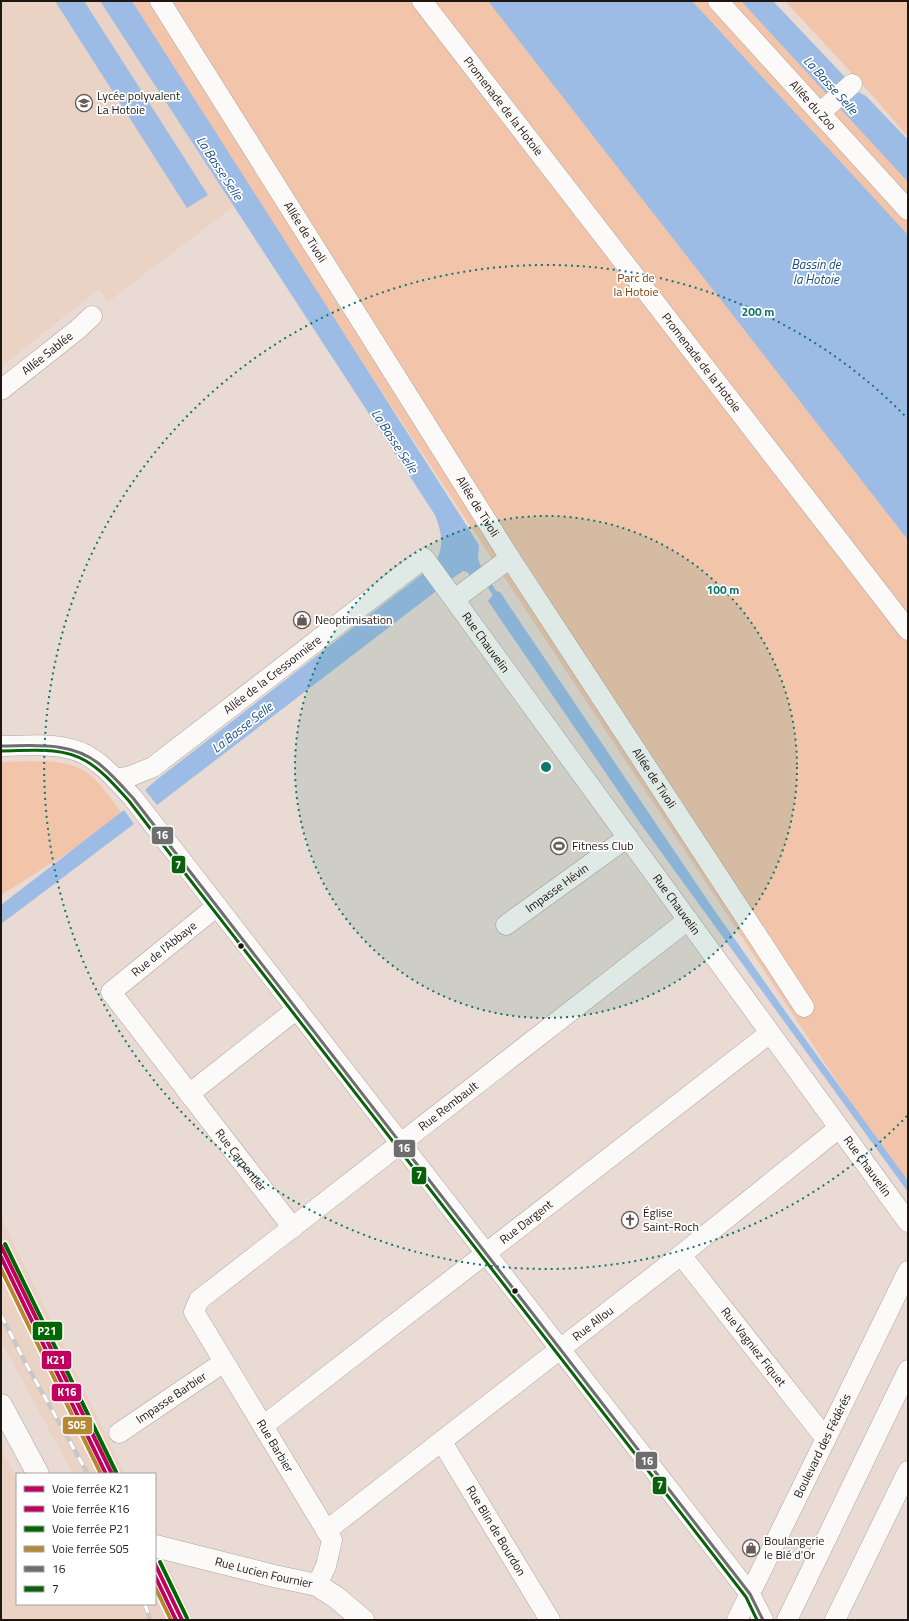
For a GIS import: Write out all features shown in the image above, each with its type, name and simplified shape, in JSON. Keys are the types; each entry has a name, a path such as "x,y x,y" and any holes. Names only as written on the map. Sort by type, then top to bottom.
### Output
{"main road":[{"path":"1,1405 37,1473"},
{"name":"Rue Lucien Fournier","path":"156,1546 279,1578 317,1585 337,1598 363,1620"}],"street":[{"name":"Allée de Tivoli","path":"160,1 510,558 804,1007"},
{"name":"Promenade de la Hotoie","path":"422,1 908,630"},
{"name":"Allée du Zoo","path":"718,1 826,106 908,210"},
{"path":"826,106 852,84"},
{"name":"Allée Sablée","path":"1,390 71,335 92,316"},
{"name":"Rue Chauvelin","path":"424,558 451,593 908,1222"},
{"name":"Allée de la Cressonnière","path":"115,779 131,776 153,767 424,558"},
{"path":"451,593 492,571 510,558"},
{"path":"1,746 45,746 72,749 90,757 115,779 133,798 750,1594 763,1620"},
{"name":"Impasse Hévin","path":"506,926 628,837"},
{"name":"Rue de l'Abbaye","path":"111,992 217,906"},
{"name":"Rue Rembault","path":"194,1312 199,1300 402,1144 688,920"},
{"name":"Rue Carpentier","path":"111,992 293,1228"},
{"path":"189,1094 297,1009"},
{"name":"Rue Dargent","path":"263,1426 770,1033"},
{"name":"Rue Allou","path":"326,1531 681,1255 840,1128"},
{"name":"Rue Vagniez Fiquet","path":"681,1255 826,1439"},
{"name":"Boulevard des Fédérés","path":"737,1620 908,1271"},
{"name":"Rue Barbier","path":"194,1312 332,1540 326,1566 317,1585"},
{"name":"Impasse Barbier","path":"119,1433 224,1362"},
{"path":"786,1620 908,1370"},
{"name":"Rue Blin de Bourdon","path":"442,1442 550,1620"},
{"path":"835,1620 901,1503 908,1471"}],"shaded area":[{"name":"Lycée polyvalent La Hotoie","path":"1,1 100,1 234,206 108,302 99,289 1,367"},
{"path":"1,1217 125,1473 72,1473 1,1341"},
{"path":"1,1449 16,1477 16,1605 156,1605 156,1562 168,1565 193,1620 1,1620"}],"green space":[{"name":"Parc de la Hotoie","path":"124,1 744,1 908,179 908,1189"},
{"path":"785,1 908,1 908,137 873,96"},
{"path":"48,761 70,765 81,769 99,783 125,817 1,895 1,762"}],"water":[{"path":"55,1 84,1 208,195 187,208"},
{"name":"La Basse Selle","path":"100,1 132,1 479,545 478,558 481,567 470,575 463,571 450,580 436,561 439,555 441,538 435,515"},
{"name":"Bassin de la Hotoie","path":"488,1 692,1 908,235 908,540"},
{"name":"La Basse Selle","path":"741,1 773,1 860,93 866,96 908,140 908,182"},
{"name":"La Basse Selle","path":"425,572 439,589 157,805 145,790 155,781"},
{"path":"496,591 500,592 708,901 790,1018 908,1181 908,1192 640,823 488,601"},
{"path":"124,810 134,824 1,924 1,905"}],"waterway":[{"path":"486,580 497,597"}],"railway":[{"path":"1,1315 24,1360 87,1473"},
{"path":"145,1605 150,1620"}],"rail line":[{"name":"P21","path":"5,1244 116,1472"},
{"name":"K21","path":"1,1246 112,1473"},
{"name":"K16","path":"1,1257 106,1473"},
{"name":"S05","path":"1,1269 101,1473"},
{"name":"P21","path":"160,1562 187,1618"},
{"name":"K21","path":"156,1566 182,1620"},
{"name":"K16","path":"156,1578 176,1620"},
{"name":"S05","path":"156,1589 171,1620"}],"transit line":[{"name":"16","path":"1,746 51,746 76,751 87,756 103,767 133,798 750,1594 763,1620"},
{"name":"7","path":"1,751 45,750 76,756 98,770 129,801 746,1597 757,1620"}],"place":[{"name":"Lycée polyvalent La Hotoie","path":"84,103"},
{"name":"Neoptimisation","path":"302,620"},
{"name":"Fitness Club","path":"559,846"},
{"name":"Église Saint-Roch","path":"630,1220"},
{"name":"Boulangerie le Blé d'Or","path":"751,1548"}]}
